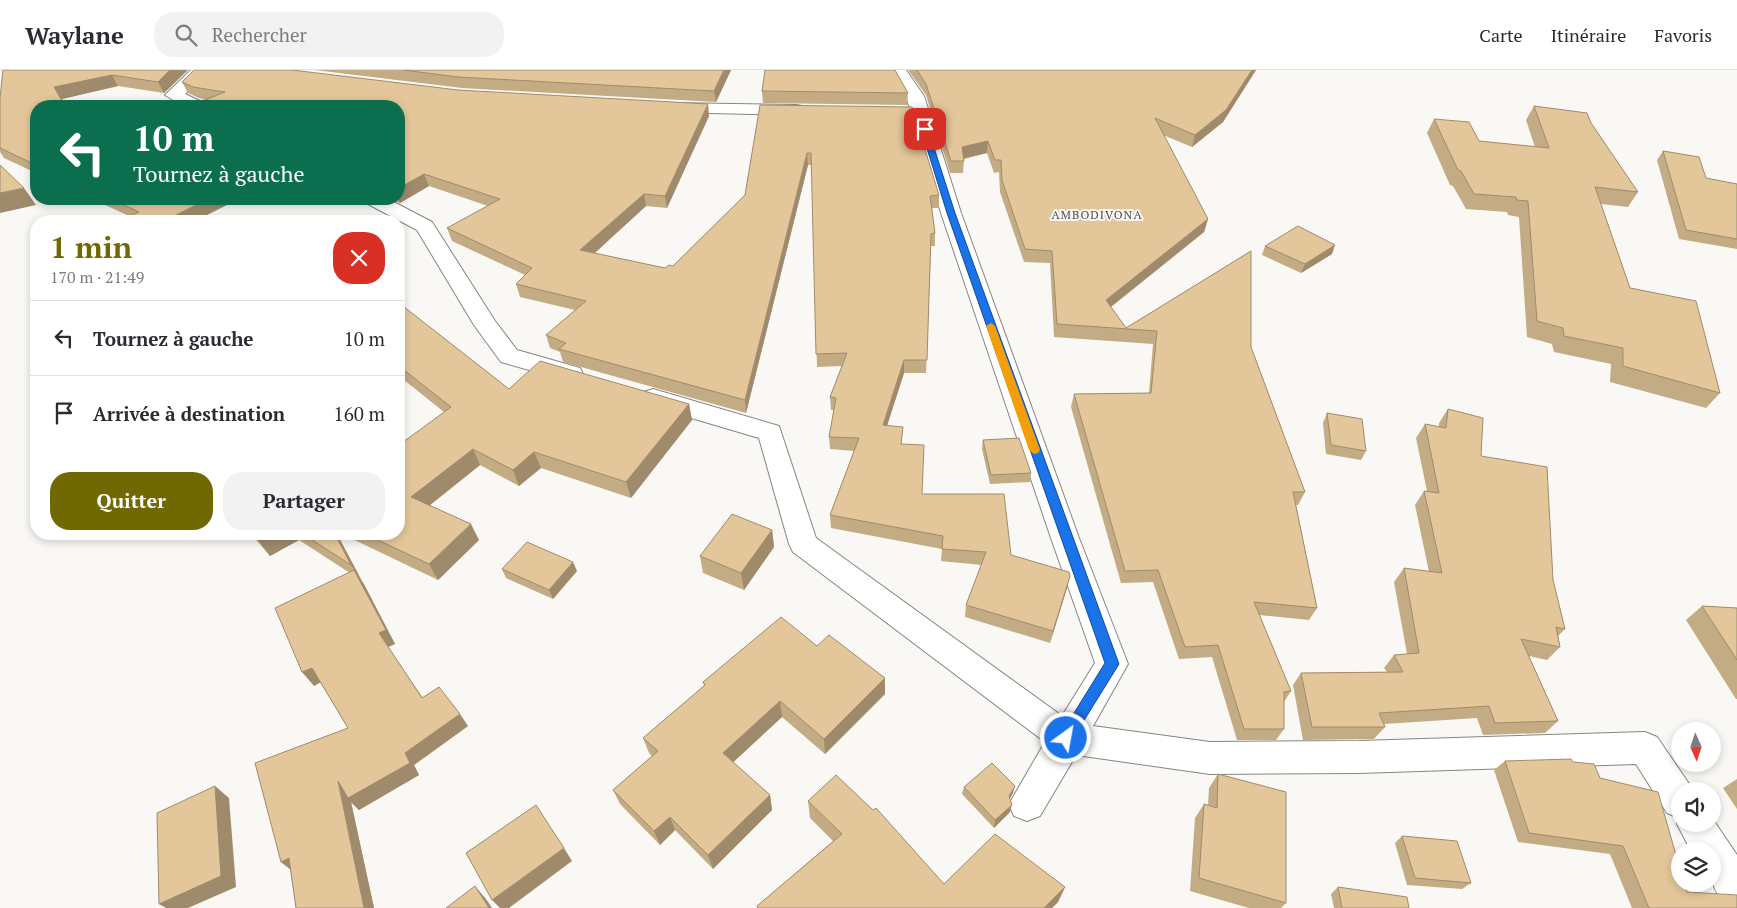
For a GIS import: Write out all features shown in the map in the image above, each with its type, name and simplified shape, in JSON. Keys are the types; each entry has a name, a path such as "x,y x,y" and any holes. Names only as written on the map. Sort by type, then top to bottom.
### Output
{"street":[{"path":"184,100 174,95 201,70"},
{"path":"898,70 915,96 910,112 951,213 1062,529 1112,664 1027,804"},
{"path":"658,107 813,110"},
{"path":"385,205 404,215"},
{"path":"405,216 425,226 486,325 509,356 593,381"},
{"path":"630,392 770,432 803,544 1066,738 1210,758 1359,757 1645,748 1671,787"},
{"path":"1699,832 1737,889"}],"building":[{"path":"3,70 170,70 158,82 112,75 54,87 62,100 30,100 30,162 0,148 0,98"},
{"path":"194,70 292,70 458,90 708,104 665,196 644,194 580,250 665,268 669,265 673,266 745,195 760,105 912,107 939,195 930,196 935,233 931,234 927,360 904,360 883,425 903,427 901,444 924,445 922,494 1004,494 1011,555 1069,572 1070,576 1053,631 966,605 986,552 942,549 943,536 830,515 859,438 829,437 836,398 830,397 847,353 816,354 811,153 807,153 745,400 559,349 566,343 546,335 586,301 516,284 532,268 447,228 500,199 424,174 405,185 405,100 205,100 225,92 193,87 182,82"},
{"path":"404,70 724,70 714,91 458,77"},
{"path":"765,70 895,70 908,93 762,91"},
{"path":"917,70 1252,70 1226,110 1195,135 1155,118 1208,219 1106,300 1126,328 1251,251 1251,347 1305,492 1293,492 1317,608 1254,602 1291,691 1284,692 1284,729 1244,729 1218,645 1185,647 1158,570 1125,571 1074,394 1151,393 1157,331 1057,324 1052,251 1025,249 1002,180 1001,160 995,160 988,141 962,147 964,161 951,161 926,84"},
{"path":"1534,106 1587,113 1591,123 1638,192 1595,187 1630,288 1696,301 1720,393 1623,366 1623,348 1564,336 1563,328 1537,321 1528,201 1517,200 1516,197 1474,194 1461,171 1458,170 1434,119 1469,122 1479,141 1549,148"},
{"path":"1663,151 1699,157 1706,178 1737,184 1737,239 1686,230"},
{"path":"0,165 24,188 0,193"},
{"path":"124,205 196,205 176,215 132,215 139,212"},
{"path":"1298,226 1335,245 1305,264 1265,246"},
{"path":"405,308 509,389 540,361 689,404 626,482 534,452 513,470 473,449 411,497 471,524 429,564 378,540 405,540 405,441 451,407 405,371"},
{"path":"1448,409 1483,418 1481,456 1547,467 1553,580 1565,629 1556,627 1560,647 1521,639 1558,721 1495,723 1489,706 1379,713 1385,727 1312,727 1301,673 1403,672 1394,655 1419,653 1404,568 1442,573 1424,491 1439,493 1425,424 1446,428"},
{"path":"1327,413 1362,419 1366,451 1331,445"},
{"path":"1019,438 1031,473 991,475 983,440"},
{"path":"732,514 772,530 741,573 700,556"},
{"path":"312,540 338,540 351,565"},
{"path":"527,542 573,562 549,590 502,569"},
{"path":"354,570 386,630 379,633 422,698 439,687 460,714 405,753 410,763 348,798 338,781 364,908 296,908 289,858 281,862 255,763 348,728 312,668 302,672 275,608"},
{"path":"1702,606 1737,608 1737,660"},
{"path":"781,617 817,646 829,635 885,678 824,739 780,701 723,753 770,795 708,855 670,817 654,831 613,790 658,751 643,738 705,685 703,682"},
{"path":"1571,759 1573,762 1594,764 1600,778 1658,792 1672,842 1671,892 1737,895 1737,908 1649,908 1623,846 1529,833 1505,761"},
{"path":"992,763 1015,786 1009,796 1012,805 995,820 964,787"},
{"path":"1218,774 1286,792 1286,903 1199,878 1204,804 1217,808"},
{"path":"836,775 873,810 876,808 944,884 995,834 1065,887 1044,908 758,908 757,906 842,834 808,801"},
{"path":"215,786 221,876 159,904 157,813"},
{"path":"536,805 564,848 492,900 466,853"},
{"path":"1402,836 1457,841 1471,883 1415,878"},
{"path":"475,886 489,908 446,908"},
{"path":"1338,887 1407,897 1409,908 1342,908"}],"slow traffic":[{"path":"991,326 1034,450"}],"district":[{"name":"AMBODIVONA","path":"1097,214"}],"route":[{"path":"925,129 951,213 1112,664 1066,738"}]}
